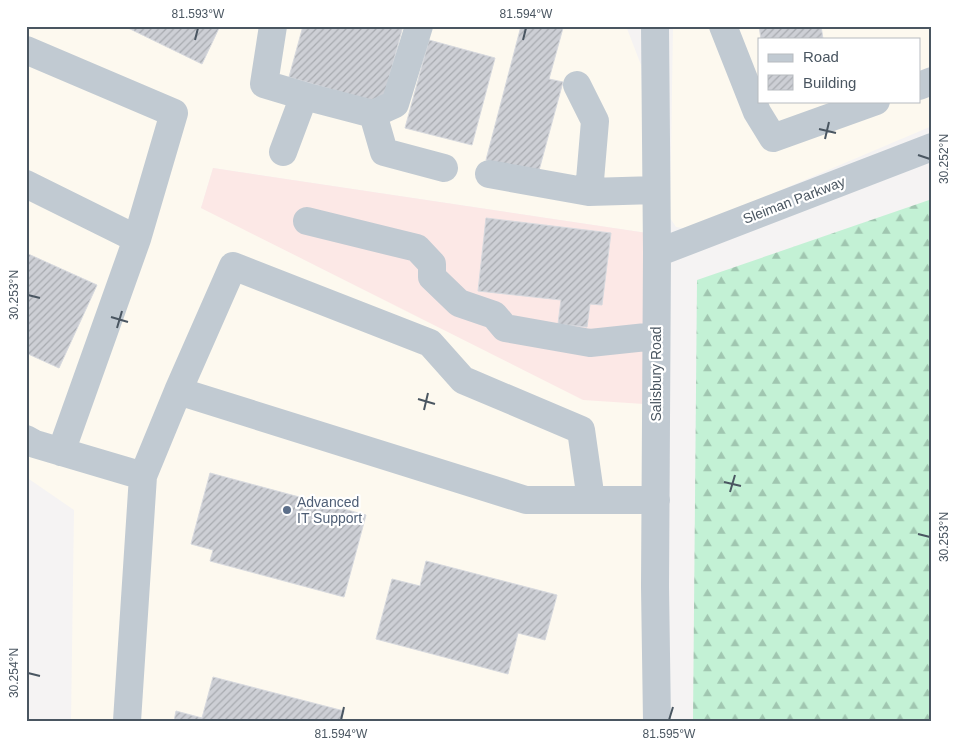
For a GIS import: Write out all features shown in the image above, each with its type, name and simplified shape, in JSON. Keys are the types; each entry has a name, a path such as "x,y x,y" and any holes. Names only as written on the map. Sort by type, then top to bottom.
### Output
{"street":[{"path":"273,26 264,84 373,114 396,104 419,26"},
{"name":"Salisbury Road","path":"655,26 657,721"},
{"path":"723,26 757,112 773,138 873,102"},
{"path":"26,50 174,113 137,240 61,452"},
{"path":"920,86 932,81"},
{"path":"577,85 595,121 589,192"},
{"path":"282,152 304,96"},
{"path":"373,114 384,152 444,168"},
{"name":"Sleiman Parkway","path":"657,253 932,147"},
{"path":"489,174 589,192 656,190"},
{"path":"26,184 137,240"},
{"path":"307,222 417,248 432,264 432,277 459,304 494,315 505,328 590,343 656,336"},
{"path":"127,721 143,476 233,266 430,343 463,380 581,430 591,500"},
{"path":"178,391 526,500 656,500"},
{"path":"26,439 35,444 143,476"}],"shaded area":[{"path":"26,26 626,26 641,65 647,233 213,168 201,208 644,404 644,721 71,721 74,510 26,477"},
{"path":"673,26 932,26 932,126 689,229 676,227 670,218"},
{"path":"213,168 647,233 644,404 583,400 201,208"}],"green space":[{"path":"932,199 932,721 693,721 697,280"}],"building":[{"path":"124,26 220,26 202,64"},
{"path":"303,26 403,26 382,104 289,77"},
{"path":"521,26 555,26 563,28 549,79 563,82 538,174 486,160"},
{"path":"759,26 821,26 823,38 761,38"},
{"path":"429,40 495,58 472,145 405,128"},
{"path":"486,218 611,233 602,305 590,304 587,327 558,324 561,300 478,291"},
{"path":"26,253 97,285 59,368 26,353"},
{"path":"210,473 366,515 344,597 210,561 213,550 191,544"},
{"path":"426,561 557,595 545,640 518,633 508,674 376,639 392,579 420,586"},
{"path":"213,677 344,711 341,721 174,721 176,711 202,718"}],"place":[{"name":"Advanced IT Support","path":"287,510"}]}
